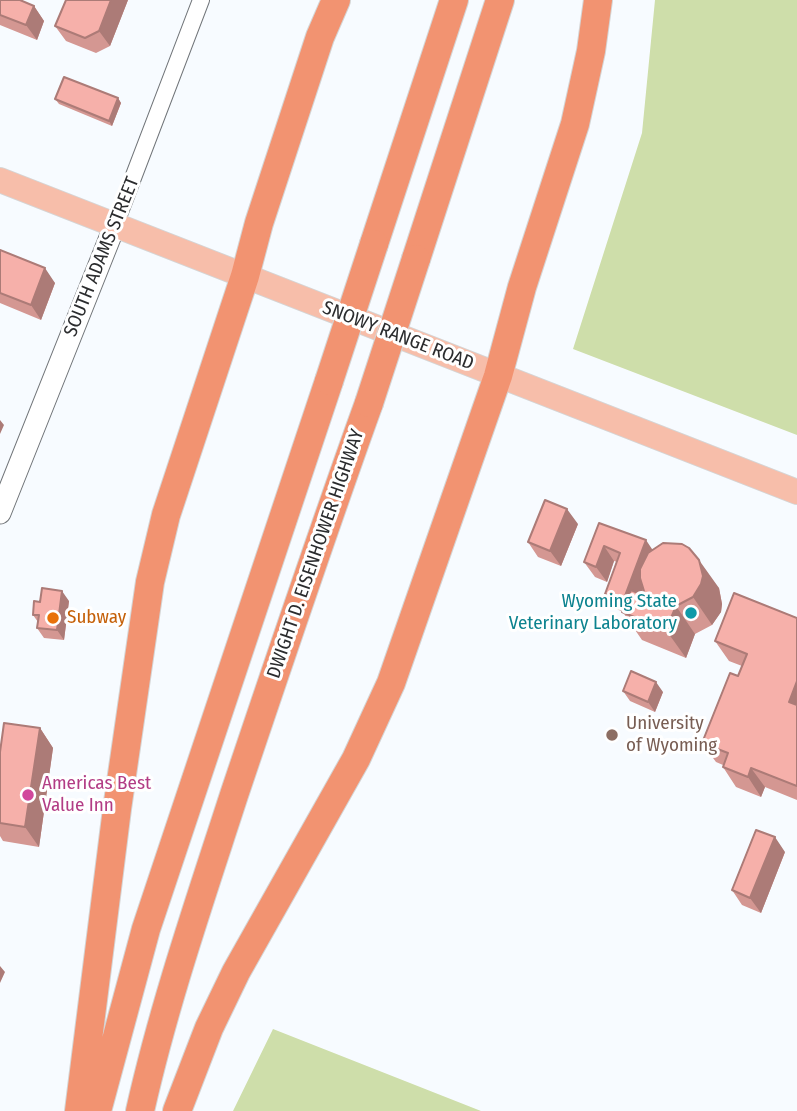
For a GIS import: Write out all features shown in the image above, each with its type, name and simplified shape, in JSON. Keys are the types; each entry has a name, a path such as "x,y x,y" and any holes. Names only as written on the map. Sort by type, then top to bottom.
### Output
{"highway":[{"path":"79,1111 117,808 150,582 166,515 320,37 336,0"},
{"path":"97,1111 146,929 454,0"},
{"name":"DWIGHT D. EISENHOWER HIGHWAY","path":"140,1111 151,1062 194,918 310,567 369,403 500,0"},
{"path":"177,1111 209,1028 236,972 356,759 391,682 498,376 575,124 591,51 598,0"}],"main road":[{"name":"SNOWY RANGE ROAD","path":"0,180 797,492"}],"street":[{"name":"SOUTH ADAMS STREET","path":"0,513 201,0"}],"green space":[{"path":"655,0 797,0 797,435 573,349 642,133"},
{"path":"273,1029 481,1111 233,1111"}],"building":[{"path":"0,0 20,0 34,6 26,25 0,15"},
{"path":"66,0 111,0 99,31 85,38 55,26"},
{"path":"64,77 118,98 109,121 55,99"},
{"path":"0,250 45,268 31,305 0,293"},
{"path":"545,500 567,509 550,551 528,542"},
{"path":"599,523 646,540 623,601 605,594 620,553 604,546 596,567 584,562"},
{"path":"663,543 682,544 689,548 699,560 703,576 693,597 676,606 666,630 622,612 631,590 640,594 644,591 640,569 648,553"},
{"path":"42,588 62,591 57,630 37,628 39,615 33,615 34,601 40,602"},
{"path":"734,593 797,618 797,681 789,702 797,705 797,786 751,768 748,777 723,767 728,753 702,743 730,673 738,676 747,654 715,641"},
{"path":"631,671 656,682 648,702 623,691"},
{"path":"4,723 40,728 25,827 0,823 0,752"},
{"path":"756,830 775,837 750,898 732,890"}],"place":[{"name":"Wyoming State Veterinary Laboratory","path":"691,613"},
{"name":"Subway","path":"53,618"},
{"name":"University of Wyoming","path":"612,735"},
{"name":"Americas Best Value Inn","path":"28,795"}]}
